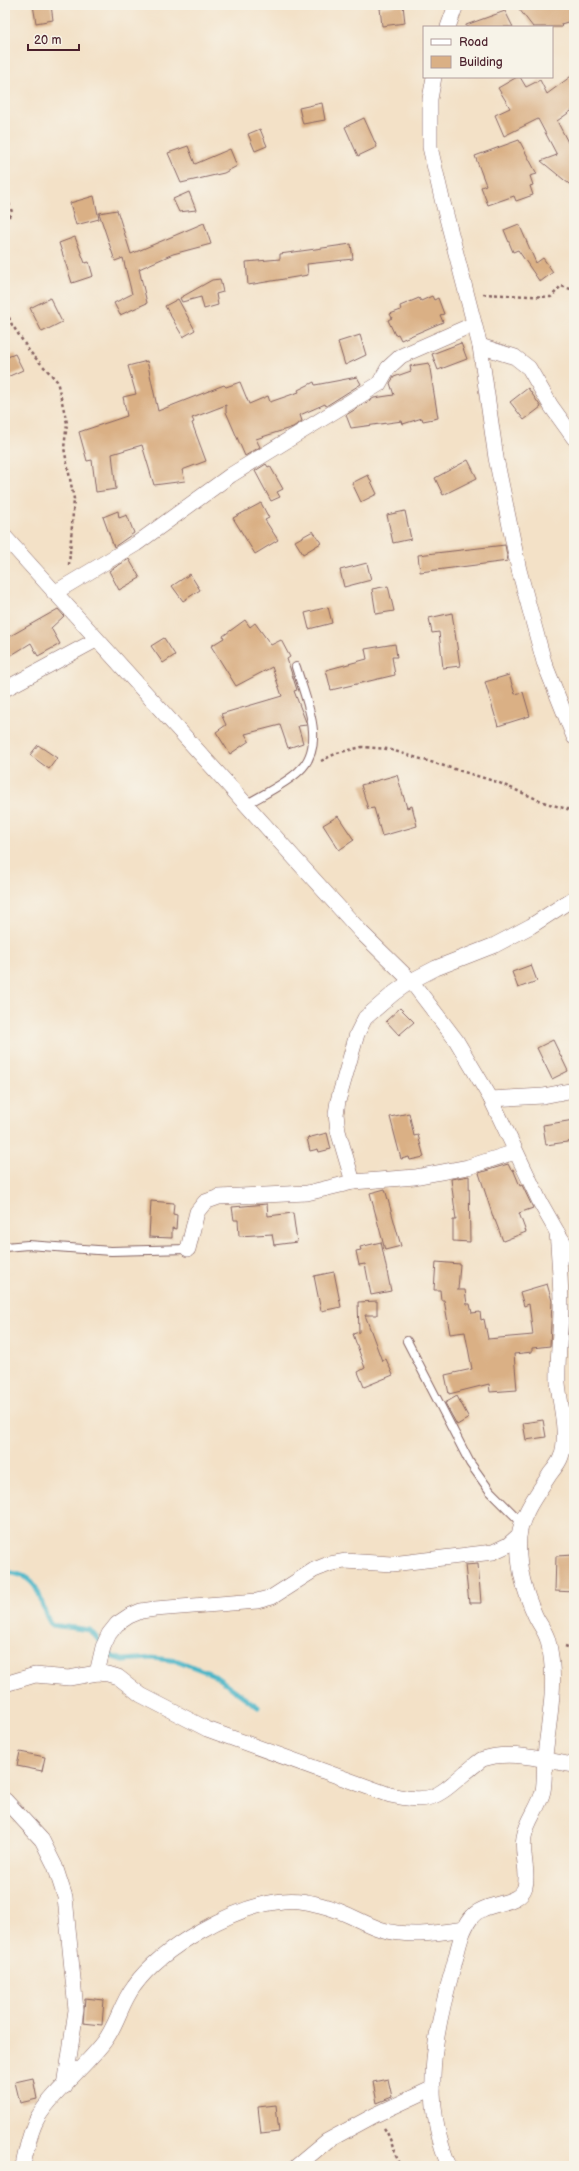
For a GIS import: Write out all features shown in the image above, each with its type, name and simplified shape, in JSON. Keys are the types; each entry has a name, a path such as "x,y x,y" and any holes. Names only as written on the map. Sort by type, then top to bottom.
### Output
{"street":[{"path":"448,26 456,5"},
{"path":"434,78 430,99 430,147 480,346 496,458 519,570 544,662 574,737"},
{"path":"61,589 136,544 231,475 379,384 388,368 401,356 474,324"},
{"path":"480,346 515,357 529,368 551,406 574,438"},
{"path":"5,536 61,589 96,640 247,804 362,933 411,981 456,1040 491,1099 515,1152 556,1232 574,1259"},
{"path":"5,689 96,640"},
{"path":"353,1182 338,1131 336,1114 338,1101 357,1034 365,1018 411,981 436,968 495,945 531,926 574,898"},
{"path":"491,1099 543,1096 574,1090"},
{"path":"188,1249 197,1212 205,1202 219,1197 307,1193 353,1182 415,1177 440,1173 515,1152"},
{"path":"97,1673 103,1647 109,1634 117,1624 141,1611 257,1601 272,1597 314,1570 345,1560 392,1564 493,1552 508,1545 521,1529 534,1498 561,1459 563,1445 558,1383 561,1310 556,1232"},
{"path":"449,2166 436,2128 432,2088 439,2024 445,1994 464,1929 472,1916 482,1908 514,1899 522,1893 525,1885 523,1838 527,1825 538,1806 543,1789 544,1760 553,1687 552,1667 548,1639 535,1616 521,1575 521,1529"},
{"path":"5,1684 35,1675 69,1678 97,1673 108,1674 118,1677 141,1695 207,1729 390,1795 408,1799 425,1799 445,1791 482,1760 498,1755 514,1755 574,1765"},
{"path":"5,1800 42,1840 55,1866 65,1897 76,2010 65,2086"},
{"path":"23,2166 30,2136 38,2117 106,2041 133,1987 160,1959 190,1938 251,1908 282,1901 306,1901 345,1912 381,1929 395,1932 422,1934 464,1929"},
{"path":"296,2166 327,2141 375,2115 432,2088"}],"lane":[{"path":"247,804 299,771 310,756 313,739 312,718 296,667"},
{"path":"5,1247 28,1245 111,1251 188,1249"},
{"path":"407,1341 470,1463 490,1491 521,1529"}],"path":[{"path":"5,192 12,212 5,222"},
{"path":"466,293 551,297 561,286 574,290"},
{"path":"5,306 11,323 30,352 57,381 67,423 64,448 74,499 61,589"},
{"path":"299,771 343,752 362,747 388,749 497,782 546,803 574,811"},
{"path":"375,2115 391,2138 395,2157 402,2166"}],"building":[{"path":"33,5 51,5 53,20 36,23"},
{"path":"403,5 405,23 382,26 380,8"},
{"path":"516,5 574,5 574,20 561,24 562,27 532,26"},
{"path":"505,11 512,26 466,26"},
{"path":"574,74 574,109 557,121 574,154 574,188 541,161 557,155 538,119 504,136 495,115 510,108 498,88 515,78 521,78 526,87 540,80 547,94"},
{"path":"322,103 325,120 303,124 299,108"},
{"path":"364,118 377,147 358,156 345,127"},
{"path":"260,129 267,146 255,151 248,134"},
{"path":"519,140 537,174 530,176 533,185 530,186 533,195 516,201 514,196 488,205 481,187 486,185 475,156"},
{"path":"188,146 195,164 230,149 237,166 224,173 181,183 168,153"},
{"path":"189,192 196,210 179,212 173,199"},
{"path":"94,196 99,219 76,225 70,203"},
{"path":"117,210 131,254 204,223 211,244 173,254 139,269 147,303 120,315 114,303 132,294 123,258 115,261 99,213"},
{"path":"519,224 536,263 543,258 553,272 540,282 518,250 513,252 504,230"},
{"path":"75,237 85,263 89,262 93,276 72,283 59,243"},
{"path":"351,244 353,259 307,264 308,275 248,285 246,262 280,259 280,254"},
{"path":"220,279 223,292 216,294 218,305 204,309 201,297 182,302 180,298 212,280"},
{"path":"432,296 434,300 438,298 444,314 440,315 443,322 401,340 398,334 395,335 388,320 392,318 390,314 401,310 400,306 419,298 421,301"},
{"path":"50,298 62,322 42,332 30,308"},
{"path":"178,299 195,330 183,337 165,306"},
{"path":"360,335 366,355 345,365 338,342"},
{"path":"461,343 467,359 438,370 432,354"},
{"path":"15,354 23,370 5,378 5,358"},
{"path":"147,361 158,411 224,385 226,387 240,382 249,404 268,396 270,402 299,392 298,390 314,382 315,385 357,377 361,384 326,406 325,404 300,415 302,421 293,427 256,439 260,447 245,456 226,412 226,405 192,418 194,422 192,423 206,461 182,470 185,481 154,485 142,445 112,454 116,489 96,492 92,460 87,461 79,432 127,416 123,397 136,394 128,366"},
{"path":"429,363 438,418 423,421 422,418 403,424 402,421 351,428 346,415 374,398 394,395 390,383 394,377 411,371 410,366"},
{"path":"528,388 541,407 524,420 510,402"},
{"path":"468,460 477,478 443,495 435,478"},
{"path":"266,464 268,467 270,466 283,489 277,492 280,497 271,501 255,471"},
{"path":"368,475 377,494 361,502 352,483"},
{"path":"261,503 269,518 265,520 278,540 255,554 233,518"},
{"path":"118,511 119,518 127,515 134,533 114,547 103,517"},
{"path":"405,511 411,539 393,543 387,515"},
{"path":"313,531 321,543 303,554 295,541"},
{"path":"505,545 508,561 420,572 418,555"},
{"path":"129,559 140,578 119,590 109,571"},
{"path":"367,563 371,580 344,587 340,570"},
{"path":"190,574 200,590 183,601 172,586"},
{"path":"388,586 394,611 376,614 372,589"},
{"path":"328,607 332,623 309,629 305,613"},
{"path":"58,609 64,616 51,628 60,644 38,656 31,643 5,659 5,639"},
{"path":"452,613 460,666 443,668 439,632 432,633 429,618"},
{"path":"245,620 250,627 255,623 271,645 281,640 290,657 287,659 297,690 294,691 307,725 298,726 303,743 288,748 280,725 245,734 249,741 230,754 216,732 226,725 221,714 282,696 272,667 236,686 211,646 224,638 223,636"},
{"path":"164,638 175,655 163,663 151,646"},
{"path":"395,644 397,657 392,657 395,675 331,690 326,670 367,659 365,649"},
{"path":"509,675 515,694 523,692 530,716 498,726 485,682"},
{"path":"38,745 57,758 49,769 30,755"},
{"path":"397,775 407,808 412,806 417,826 382,836 374,808 368,809 361,785"},
{"path":"338,816 354,840 339,850 323,825"},
{"path":"531,965 537,981 518,988 512,972"},
{"path":"400,1008 414,1022 399,1035 386,1021"},
{"path":"553,1040 568,1071 552,1079 537,1048"},
{"path":"409,1113 414,1136 418,1135 424,1157 410,1160 409,1157 401,1159 390,1117"},
{"path":"574,1120 574,1141 546,1145 543,1125"},
{"path":"327,1133 331,1149 319,1152 318,1149 310,1151 307,1138"},
{"path":"508,1164 511,1170 513,1169 520,1186 522,1185 533,1208 519,1213 526,1232 503,1241 494,1220 479,1173"},
{"path":"469,1176 470,1242 453,1241 453,1220 456,1220 451,1179"},
{"path":"385,1189 401,1246 385,1250 370,1193"},
{"path":"151,1201 174,1203 173,1214 177,1215 176,1229 172,1228 172,1238 149,1237"},
{"path":"267,1204 268,1216 293,1213 297,1242 274,1245 272,1234 239,1236 238,1220 234,1220 232,1207"},
{"path":"381,1242 391,1291 371,1295 365,1264 359,1265 356,1251 361,1250 360,1247"},
{"path":"436,1262 460,1264 458,1290 465,1290 467,1304 470,1304 472,1313 480,1312 481,1320 484,1319 488,1339 533,1335 529,1304 524,1306 520,1292 547,1284 552,1301 550,1346 532,1348 532,1352 514,1354 517,1390 490,1392 489,1384 449,1394 445,1375 472,1369 465,1332 450,1334 444,1300 441,1300 440,1290 434,1290"},
{"path":"334,1272 341,1307 321,1311 314,1276"},
{"path":"377,1301 377,1315 365,1315 382,1361 386,1359 393,1375 364,1387 358,1372 365,1368 353,1334 359,1332 358,1302"},
{"path":"574,1320 574,1342 568,1343 570,1321"},
{"path":"457,1396 469,1418 457,1425 445,1403"},
{"path":"543,1420 546,1437 526,1440 523,1423"},
{"path":"574,1555 574,1592 555,1591 556,1556"},
{"path":"478,1564 481,1603 469,1603 465,1565"},
{"path":"20,1752 45,1757 42,1771 17,1766"},
{"path":"85,1998 104,2000 102,2025 83,2023"},
{"path":"33,2078 37,2099 20,2103 15,2082"},
{"path":"388,2079 392,2097 377,2103 373,2082"},
{"path":"276,2105 279,2132 261,2134 258,2107"}],"waterway":[{"path":"5,1573 17,1574 26,1578 32,1583 37,1589 48,1619 52,1625 90,1630 113,1657 123,1660 152,1658 178,1661 212,1674 258,1707"}]}
